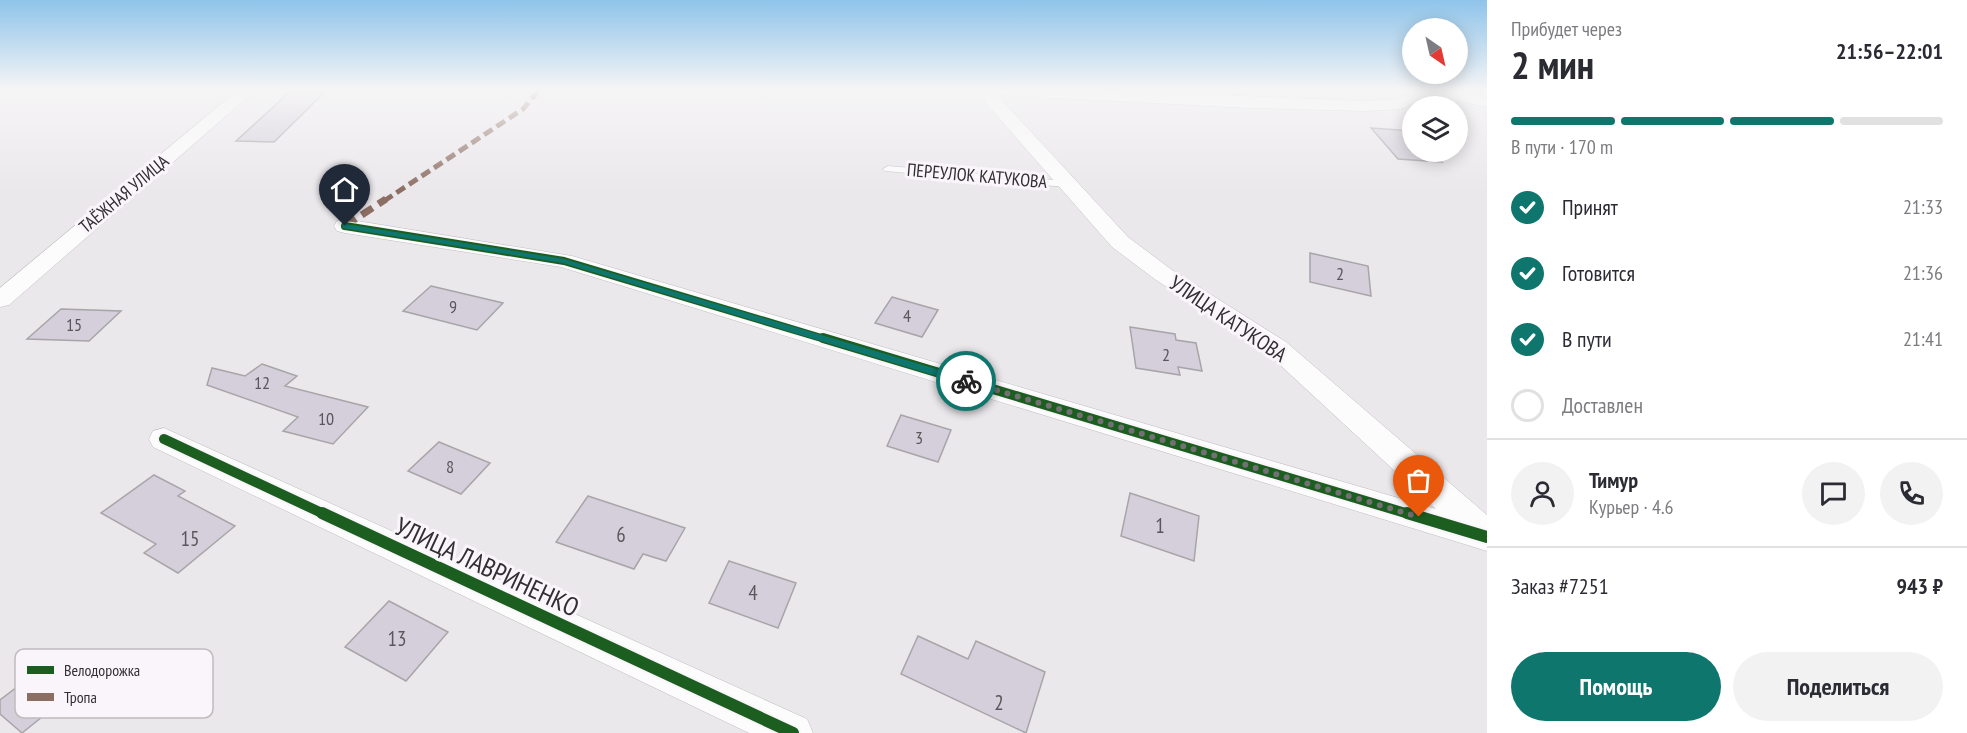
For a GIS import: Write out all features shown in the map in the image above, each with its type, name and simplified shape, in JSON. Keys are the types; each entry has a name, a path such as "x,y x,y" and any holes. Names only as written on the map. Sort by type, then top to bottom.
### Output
{"street":[{"name":"ТАЁЖНАЯ УЛИЦА","path":"0,300 209,123"},
{"name":"УЛИЦА КАТУКОВА","path":"1012,123 1120,242 1164,276 1277,348 1487,536"},
{"path":"345,226 564,261 1487,536"},
{"name":"УЛИЦА ЛАВРИНЕНКО","path":"164,439 793,733"}],"lane":[{"name":"ПЕРЕУЛОК КАТУКОВА","path":"888,169 1066,184"}],"building":[{"path":"256,123 293,123 274,142 236,141"},
{"path":"1371,128 1402,130 1402,159 1398,159"},
{"path":"1310,253 1368,266 1371,296 1310,282"},
{"path":"431,286 503,303 477,330 403,311"},
{"path":"892,297 938,310 922,337 875,323"},
{"path":"61,309 121,311 89,341 27,339"},
{"path":"1130,327 1175,334 1176,340 1196,343 1202,371 1178,367 1180,375 1136,368"},
{"path":"262,364 297,376 285,386 368,407 333,444 283,431 298,417 207,385 212,368 245,376"},
{"path":"901,415 951,430 938,462 887,446"},
{"path":"439,442 490,463 461,494 408,471"},
{"path":"154,475 185,491 178,496 235,526 178,573 144,553 156,544 101,513"},
{"path":"1130,493 1199,516 1194,561 1121,536"},
{"path":"588,496 685,528 666,561 643,554 634,569 556,542"},
{"path":"729,561 796,583 778,628 709,603"},
{"path":"389,601 448,632 406,681 345,647"},
{"path":"918,636 968,659 976,641 1045,672 1026,733 901,674"},
{"path":"15,689 15,718 41,718 22,733 0,714 0,700"}],"marked path":[{"path":"345,226 501,123"}],"cycle path":[{"path":"345,226 564,261 1487,537"},
{"path":"164,439 793,733"}],"way so far":[{"path":"966,381 1419,517"}],"route":[{"path":"345,226 564,261 966,381"}]}
